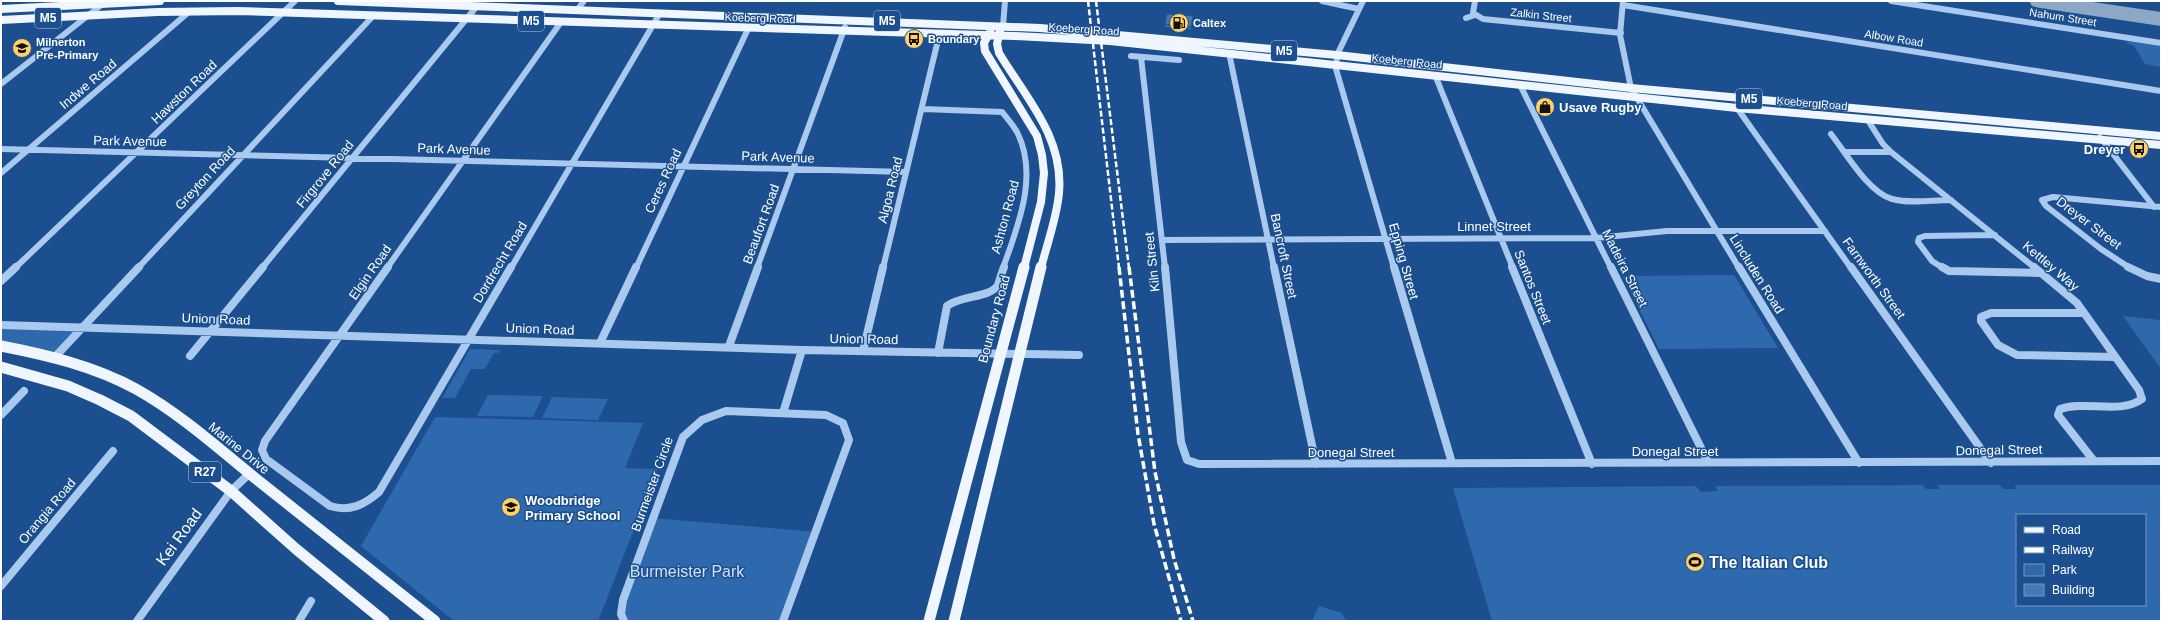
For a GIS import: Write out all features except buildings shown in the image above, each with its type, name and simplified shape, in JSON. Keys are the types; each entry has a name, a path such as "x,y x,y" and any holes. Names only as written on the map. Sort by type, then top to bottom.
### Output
{"main road":[{"name":"M5","path":"1,9 160,1"},
{"name":"Koeberg Road","path":"338,1 848,20 1063,30 1128,35 1336,60 2161,136"},
{"name":"Koeberg Road","path":"1,20 190,11 284,12 467,18 940,36 986,36 999,27 1068,39 1131,43 1229,53 1336,60 1435,75 1737,108 2161,146"},
{"path":"954,621 1059,194 1060,166 1053,137 1001,55 997,46 999,27"},
{"name":"Boundary Road","path":"929,621 1039,212 1044,184 1044,166 1041,145 1034,130 986,53 984,45 986,36"},
{"name":"Marine Drive","path":"1,346 54,358 107,375 136,389 171,412 222,450 249,474 434,621"},
{"name":"R27","path":"1,367 59,382 114,406 131,416 231,491 296,549 384,621"}],"street":[{"path":"58,6 64,1"},
{"name":"Hawston Road","path":"1,281 295,1"},
{"path":"577,10 584,1"},
{"path":"999,27 1005,1"},
{"path":"1322,1 1359,8"},
{"path":"1336,60 1363,1"},
{"path":"1466,18 1475,15 1472,11 1476,1"},
{"name":"Nahum Street","path":"1891,1 2161,43"},
{"name":"Lincluden Road","path":"1623,3 1621,33 1631,88 1635,97 1859,463"},
{"name":"Albow Road","path":"1623,3 2161,91"},
{"path":"1,84 104,4"},
{"name":"Firgrove Road","path":"190,356 477,6"},
{"name":"Indwe Road","path":"1,173 190,11"},
{"name":"Dordrecht Road","path":"347,509 366,503 379,492 654,26 660,13"},
{"name":"Greyton Road","path":"54,358 374,15"},
{"name":"Zalkin Street","path":"1475,15 1483,19 1621,33"},
{"name":"Beaufort Road","path":"729,346 848,20"},
{"name":"Elgin Road","path":"347,509 338,509 321,501 270,463 266,459 262,450 269,433 464,161 561,22"},
{"name":"Ceres Road","path":"600,343 748,28"},
{"name":"Algoa Road","path":"863,351 940,36"},
{"name":"Bancroft Street","path":"1229,53 1316,464"},
{"path":"1131,56 1179,60"},
{"name":"Kiln Street","path":"1141,57 1162,240 1181,442 1184,456 1190,462"},
{"name":"Epping Street","path":"1336,60 1385,238 1452,464"},
{"name":"Santos Street","path":"1435,75 1592,464"},
{"name":"Madeira Street","path":"1520,85 1708,462"},
{"name":"Farnworth Street","path":"1737,108 1991,463"},
{"name":"Ashton Road","path":"923,110 1002,112 1020,135 1028,162 1028,178 1025,194 997,286 985,295 959,297 947,306 938,353"},
{"name":"Kettley Way","path":"1867,119 1883,144 1891,152 2069,295 2084,313 2142,395 2140,402 2132,405 2070,405 2064,407 2058,412 2066,426 2094,461"},
{"name":"Dreyer Street","path":"2094,130 2158,207"},
{"path":"1831,134 1873,187 1885,196 1900,200 1951,200"},
{"name":"Park Avenue","path":"1,149 906,172"},
{"path":"1846,152 1891,152"},
{"name":"Dreyer Street","path":"2158,207 2053,197 2042,200 2046,206 2119,261 2137,272 2161,279"},
{"name":"Linnet Street","path":"1162,240 1596,238 1667,231 1825,231"},
{"path":"1995,235 1925,236 1918,238 1918,242 1932,261 1949,271 2041,272"},
{"path":"2084,313 1991,313 1981,317 1981,320 1998,345 2017,355 2115,357"},
{"name":"Union Road","path":"1,325 729,346 802,350 1000,355 1079,355"},
{"path":"783,413 802,350"},
{"path":"1,415 24,391"},
{"name":"Burmeister Circle","path":"624,621 621,614 623,600 683,437 691,426 714,413 726,411 783,413 838,418 845,422 848,429 849,440 783,621"},
{"name":"Orangia Road","path":"1,586 113,451"},
{"name":"Donegal Street","path":"1190,462 1205,464 1592,464 1708,462 1991,463 2161,461"},
{"name":"Kei Road","path":"137,621 231,491 249,474"},
{"path":"299,621 311,601"}],"green space":[{"path":"2128,41 2161,46 2161,67 2145,64 2134,46 2127,43"},
{"path":"1734,275 1778,348 1659,349 1623,276"},
{"path":"2123,316 2161,320 2161,369"},
{"path":"1,325 83,328 54,358 1,346"},
{"path":"470,349 500,350 498,353 494,353 485,369 471,369 455,398 442,398"},
{"path":"488,395 543,396 533,417 477,416"},
{"path":"552,397 608,399 598,420 542,418"},
{"name":"Woodbridge Primary School","path":"435,417 643,423 625,468 658,469 598,621 454,621 361,546"},
{"name":"The Italian Club","path":"1923,485 1926,489 1940,489 1937,485 1999,485 2004,489 2016,489 2015,485 2161,485 2161,621 1492,621 1453,488 1696,486 1701,492 1717,491 1716,486"},
{"name":"Burmeister Park","path":"653,518 816,532 783,621 624,621 623,600"},
{"path":"1319,606 1342,613 1346,621 1312,621"}],"taxiway":[{"path":"2040,1 2161,19"}],"railway":[{"path":"1088,1 1119,268"},
{"path":"1096,1 1129,268"},
{"path":"1119,267 1138,434 1154,524 1181,621"},
{"path":"1129,267 1155,472 1174,559 1193,621"}],"place":[{"name":"Caltex","path":"1179,23"},
{"name":"Boundary","path":"914,39"},
{"name":"Milnerton Pre-Primary","path":"22,48"},
{"name":"Usave Rugby","path":"1545,107"},
{"name":"Dreyer","path":"2139,149"},
{"name":"Woodbridge Primary School","path":"511,507"},
{"name":"The Italian Club","path":"1695,562"}]}
